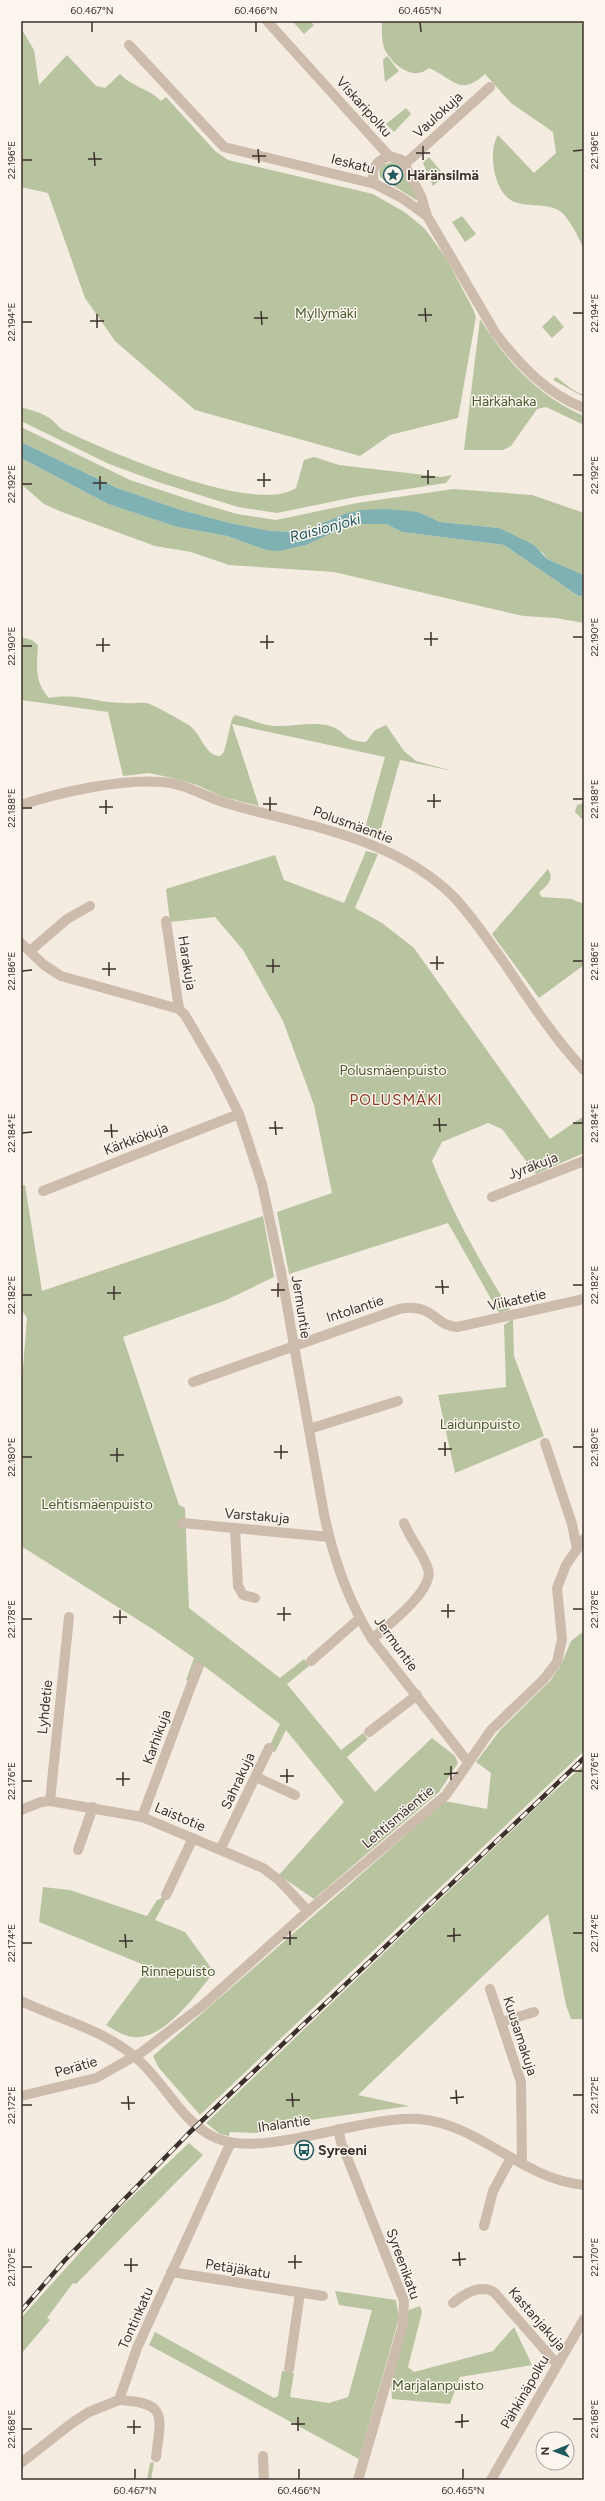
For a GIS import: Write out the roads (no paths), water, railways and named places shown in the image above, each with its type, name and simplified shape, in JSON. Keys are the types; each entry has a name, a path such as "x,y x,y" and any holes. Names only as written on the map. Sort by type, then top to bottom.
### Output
{"street":[{"name":"Viskaripolku","path":"266,21 389,156 396,157 405,164"},
{"name":"Ieskatu","path":"129,44 224,147 375,184 402,198 427,216 496,334 507,348 525,368 554,393 584,408"},
{"name":"Vaulokuja","path":"405,164 490,87"},
{"path":"375,184 372,178 373,169 378,162 389,156"},
{"path":"405,164 421,196 427,216"},
{"name":"Polusmäentie","path":"21,805 83,789 162,782 185,787 228,804 310,824 390,853 438,884 463,907 552,1031 584,1070"},
{"path":"30,951 67,919 90,906"},
{"name":"Harakuja","path":"166,921 179,1009"},
{"path":"21,943 44,965 61,976 179,1009"},
{"name":"Jermuntie","path":"179,1009 185,1015 217,1070 239,1114 270,1215 329,1537 360,1618 372,1639 468,1762"},
{"name":"Kärkkökuja","path":"43,1191 239,1114"},
{"name":"Jyräkuja","path":"492,1197 584,1161"},
{"name":"Viikatetie","path":"457,1327 584,1299"},
{"name":"Intolantie","path":"193,1382 406,1308 427,1310 447,1325 457,1327"},
{"path":"309,1429 398,1401"},
{"path":"545,1443 572,1524 577,1549"},
{"name":"Varstakuja","path":"182,1523 329,1537"},
{"path":"372,1639 414,1601 428,1581 428,1569 404,1523"},
{"path":"235,1529 238,1586 243,1595 255,1598"},
{"name":"Lehtismäentie","path":"135,2057 202,2006 308,1911 446,1795 491,1730 544,1679 557,1662 562,1639 557,1588 560,1576 584,1539"},
{"name":"Lyhdetie","path":"50,1801 69,1617"},
{"path":"311,1661 360,1618"},
{"name":"Karhikuja","path":"142,1816 198,1667"},
{"path":"369,1732 417,1695"},
{"name":"Sahrakuja","path":"221,1848 269,1748"},
{"path":"256,1777 295,1795"},
{"name":"Laistotie","path":"21,1810 41,1802 50,1801 142,1816 193,1838 221,1848 271,1874 308,1911"},
{"path":"78,1850 93,1807"},
{"path":"166,1895 193,1838"},
{"name":"Kuusamakuja","path":"490,1989 521,2082 522,2164"},
{"name":"Ihalantie","path":"21,2001 104,2036 135,2057 200,2128 215,2138 231,2142 267,2142 386,2120 406,2119 429,2121 454,2128 554,2180 584,2185"},
{"path":"501,2022 534,2012"},
{"name":"Perätie","path":"21,2096 96,2078 135,2057"},
{"name":"Syreenikatu","path":"338,2129 341,2142 404,2301 403,2325 358,2480"},
{"name":"Tontinkatu","path":"119,2400 137,2348 231,2142"},
{"path":"484,2226 494,2192 512,2158"},
{"name":"Petäjäkatu","path":"171,2272 323,2296"},
{"name":"Kastanjakuja","path":"453,2303 461,2296 479,2288 487,2288 494,2292 557,2364"},
{"path":"289,2368 300,2293"},
{"name":"Pähkinäpolku","path":"491,2480 584,2319"},
{"path":"21,2463 72,2423 89,2412 119,2400 146,2404 155,2408 159,2414 160,2423 156,2457"},
{"path":"263,2456 264,2480"}],"water":[{"name":"Raisionjoki","path":"21,442 117,488 181,510 230,523 270,531 302,532 344,514 361,510 386,509 418,512 440,522 499,528 534,545 547,559 584,575 584,597 577,595 504,545 402,532 386,524 352,524 306,545 279,551 266,550 227,536 177,527 108,504 21,458"}],"railway":[{"path":"21,2311 65,2260 189,2133 584,1758"}],"place":[{"name":"Häränsilmä","path":"393,175"},
{"name":"Syreeni","path":"304,2150"}],"district":[{"name":"POLUSMÄKI","path":"396,1100"}],"park label":[{"name":"Myllymäki","path":"326,313"},
{"name":"Härkähaka","path":"504,401"},
{"name":"Polusmäenpuisto","path":"393,1070"},
{"name":"Laidunpuisto","path":"480,1424"},
{"name":"Lehtismäenpuisto","path":"97,1504"},
{"name":"Rinnepuisto","path":"178,1971"},
{"name":"Marjalanpuisto","path":"438,2385"}]}
